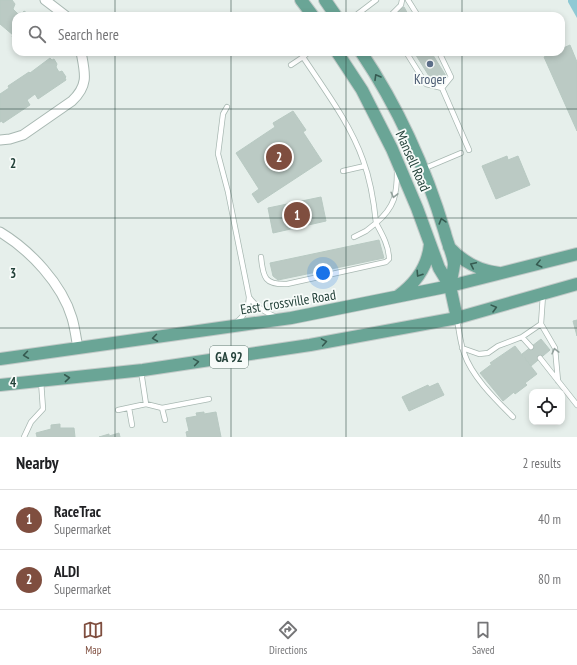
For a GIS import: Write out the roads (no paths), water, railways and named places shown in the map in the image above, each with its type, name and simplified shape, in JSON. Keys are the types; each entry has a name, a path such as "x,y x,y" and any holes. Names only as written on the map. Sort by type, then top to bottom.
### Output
{"main road":[{"path":"301,0 310,12"},
{"path":"325,0 333,12"},
{"name":"Mansell Road","path":"340,56 362,90 384,131 430,242 439,268 450,286 457,318"},
{"name":"Mansell Road","path":"363,56 391,102 423,169 439,212 454,264 450,286"},
{"path":"395,298 411,285 422,271 428,255 430,242"},
{"path":"449,247 470,264 492,272 502,273"},
{"name":"East Crossville Road","path":"0,359 291,318 450,286 577,254"},
{"path":"564,288 577,280"},
{"name":"GA 92","path":"0,385 140,370 310,345 457,318 543,295 577,284"}],"street":[{"path":"45,0 61,12"},
{"path":"0,140 23,135 72,101 78,95 83,86 86,75 82,56"},
{"path":"0,232 11,238 27,252 47,273 56,286 71,316 78,348"}],"lane":[{"path":"360,12 376,0"},
{"path":"394,12 401,5 402,0"},
{"path":"408,0 416,12"},
{"path":"408,56 426,84 442,88"},
{"path":"441,56 451,77 442,88"},
{"path":"261,257 262,271 265,278 269,282 277,284 288,284 380,264 389,259 386,243 376,223 375,211 363,159 344,121 303,57 291,65"},
{"path":"442,88 469,150"},
{"path":"226,107 223,114 218,154 228,192 249,297 247,310 232,327"},
{"path":"423,169 460,153"},
{"path":"354,237 366,231 389,210 394,199 396,188 397,161"},
{"path":"343,171 365,166"},
{"path":"543,295 541,324 555,348 558,381"},
{"path":"249,297 268,314 277,317 291,318"},
{"path":"457,318 464,355 473,371 494,397 513,417"},
{"path":"462,348 479,354 488,353 510,341 522,337 541,324"},
{"path":"522,337 531,347"},
{"path":"540,358 558,381 575,398 577,405"},
{"path":"140,370 146,404"},
{"path":"24,437 31,422 43,409 41,381"},
{"path":"118,410 146,404 162,408 208,399"},
{"path":"128,408 132,425"},
{"path":"162,408 165,420"}],"water":[{"path":"568,0 577,0 577,18 568,2"}],"place":[{"name":"Kroger","path":"430,64"},
{"name":"ALDI","path":"279,157"},
{"name":"RaceTrac","path":"297,215"}]}
